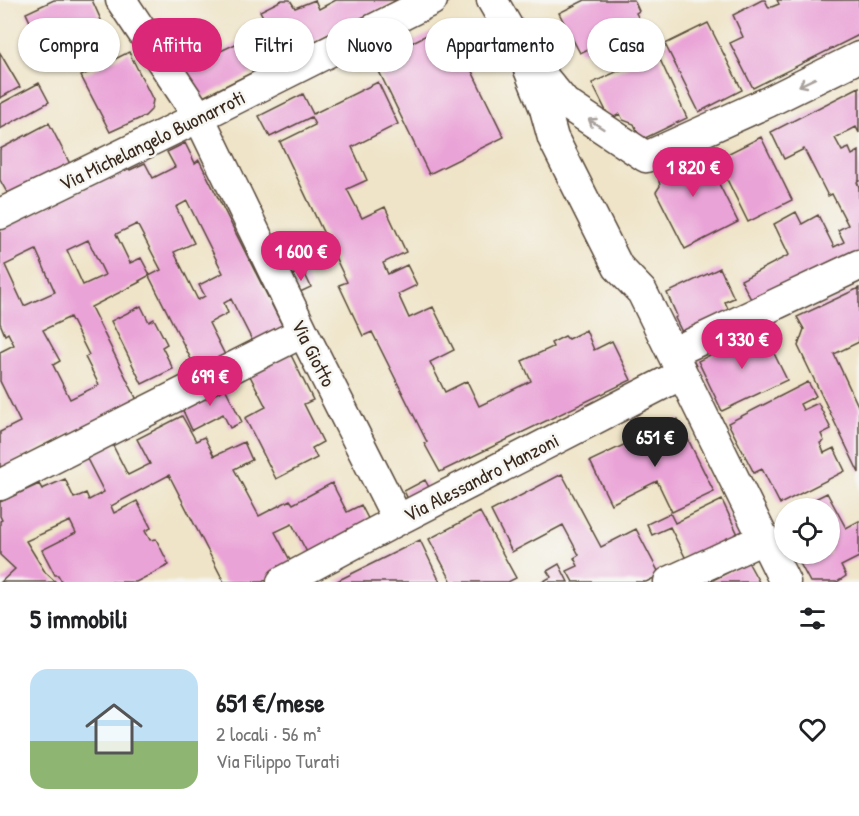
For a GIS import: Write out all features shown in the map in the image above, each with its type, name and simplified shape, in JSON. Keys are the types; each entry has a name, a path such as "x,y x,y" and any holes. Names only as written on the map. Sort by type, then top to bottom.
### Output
{"street":[{"name":"Via Giotto","path":"121,0 199,117 303,332 398,520"},
{"name":"Via Michelangelo Buonarroti","path":"0,212 199,117 432,0"},
{"path":"492,0 502,18"},
{"path":"539,72 565,104 646,157 768,102 859,57"},
{"path":"530,72 545,109 553,138 618,267 642,292 785,582"},
{"name":"Via Alessandro Manzoni","path":"282,582 398,520 674,356 859,265"},
{"path":"0,485 303,332"},
{"path":"669,582 763,539"}],"building":[{"path":"54,0 92,0 100,18 28,18 26,13"},
{"path":"282,0 290,0 295,8 315,0 319,9 336,0 398,0 362,18 326,18 326,36 314,42 314,18 264,18 260,11"},
{"path":"585,0 634,0 639,11 636,13 639,18 587,18 587,50 580,53 575,43 575,18 562,18 559,13"},
{"path":"765,0 769,8 779,4 777,0 859,0 859,35 753,88 730,43 743,37 733,15"},
{"path":"708,23 742,90 699,112 665,44"},
{"path":"425,36 425,72 472,72 504,137 429,174 379,72 413,72 413,42"},
{"path":"234,45 234,72 253,72 197,100 181,72 222,72 222,50"},
{"path":"129,52 132,58 132,72 139,72 153,100 151,110 145,116 110,132 81,76 89,72 120,72 120,56"},
{"path":"0,53 20,87 0,98"},
{"path":"665,70 687,118 641,140 634,124 623,120 620,114 610,119 592,83 616,72"},
{"path":"378,82 398,124 352,147 367,180 347,189 362,218 385,207 406,252 383,263 388,274 407,265 417,285 398,294 409,318 433,307 454,350 430,362 445,392 467,381 479,406 531,381 522,361 553,347 551,343 565,336 568,339 586,330 594,350 612,341 631,380 440,472 372,332 363,336 339,285 347,282 280,142 315,125 311,117 270,137 259,116 303,94 313,114"},
{"path":"39,83 49,102 0,129 0,104"},
{"path":"859,87 859,133 856,127 835,138 842,151 849,148 852,155 859,151 859,181 857,182 859,187 859,255 755,307 741,280 789,255 774,224 796,212 802,224 818,215 834,247 844,242 838,230 848,225 832,194 828,196 804,149 784,159 771,132"},
{"path":"49,123 70,164 9,196 0,180 0,149"},
{"path":"761,137 792,200 748,222 717,159"},
{"path":"185,143 195,163 199,160 284,329 254,344 231,299 224,303 228,313 209,323 227,359 198,373 149,276 161,270 137,224 116,234 130,263 141,258 150,275 91,307 137,400 0,469 0,432 20,422 0,381 0,352 14,345 8,333 5,335 0,323 0,230 128,166 130,170 145,163 153,178 175,167 167,152","holes":["187,201 223,273 199,285 205,296 198,300 174,252 194,243 176,207","88,240 105,275 83,285 67,250","36,250 55,292 24,306 5,265","70,317 89,355 85,357 99,385 70,399 53,365 60,361 43,330"]},
{"path":"700,146 738,222 685,249 656,192 660,186 656,165"},
{"path":"293,249 301,265 288,271 280,255"},
{"path":"720,268 734,298 725,302 733,320 683,334 667,293"},
{"path":"303,270 311,287 298,293 290,276"},
{"path":"859,288 859,342 834,354 859,408 859,473 798,346 804,329 797,317"},
{"path":"141,306 149,322 154,319 167,344 162,347 173,369 142,384 111,321"},
{"path":"762,329 787,380 722,411 698,361"},
{"path":"288,349 313,400 304,404 323,442 312,448 317,458 276,479 245,418 266,407 247,370"},
{"path":"221,380 242,422 230,428 223,414 192,430 179,402"},
{"path":"808,382 816,396 800,404 803,410 818,403 831,429 821,434 824,441 820,443 824,453 834,448 845,471 792,498 777,498 762,469 754,473 728,423"},
{"path":"182,416 196,441 204,437 214,456 244,442 252,460 234,469 259,516 290,500 293,504 332,483 347,512 361,505 374,530 309,556 292,524 275,532 293,566 262,582 224,582 169,475 111,506 114,513 137,501 151,528 145,531 150,540 156,539 169,565 136,582 62,582 58,575 55,575 42,550 76,533 70,521 26,541 45,572 56,582 1,582 15,569 0,555 0,521 2,520 0,502 39,484 42,489 65,479 74,498 86,493 89,500 104,492 84,453 110,440 128,475 150,464 137,439"},
{"path":"678,419 714,492 672,512 657,481 611,504 590,461"},
{"path":"562,474 601,547 636,529 660,575 646,582 573,582 567,571 578,566 574,558 579,555 563,525 512,552 491,511"},
{"path":"425,480 436,500 414,511 404,491"},
{"path":"827,493 830,498 817,498"},
{"path":"722,500 741,541 690,567 670,527 652,535 647,524 670,513 675,523"},
{"path":"480,512 516,578 508,582 452,582 429,539"},
{"path":"840,517 846,528 859,521 859,557 841,566 846,576 837,582 810,582 800,564 840,564"},
{"path":"420,540 440,582 335,582"},
{"path":"748,562 759,582 709,582"},
{"path":"559,564 568,582 542,582 551,577 547,571"}]}
